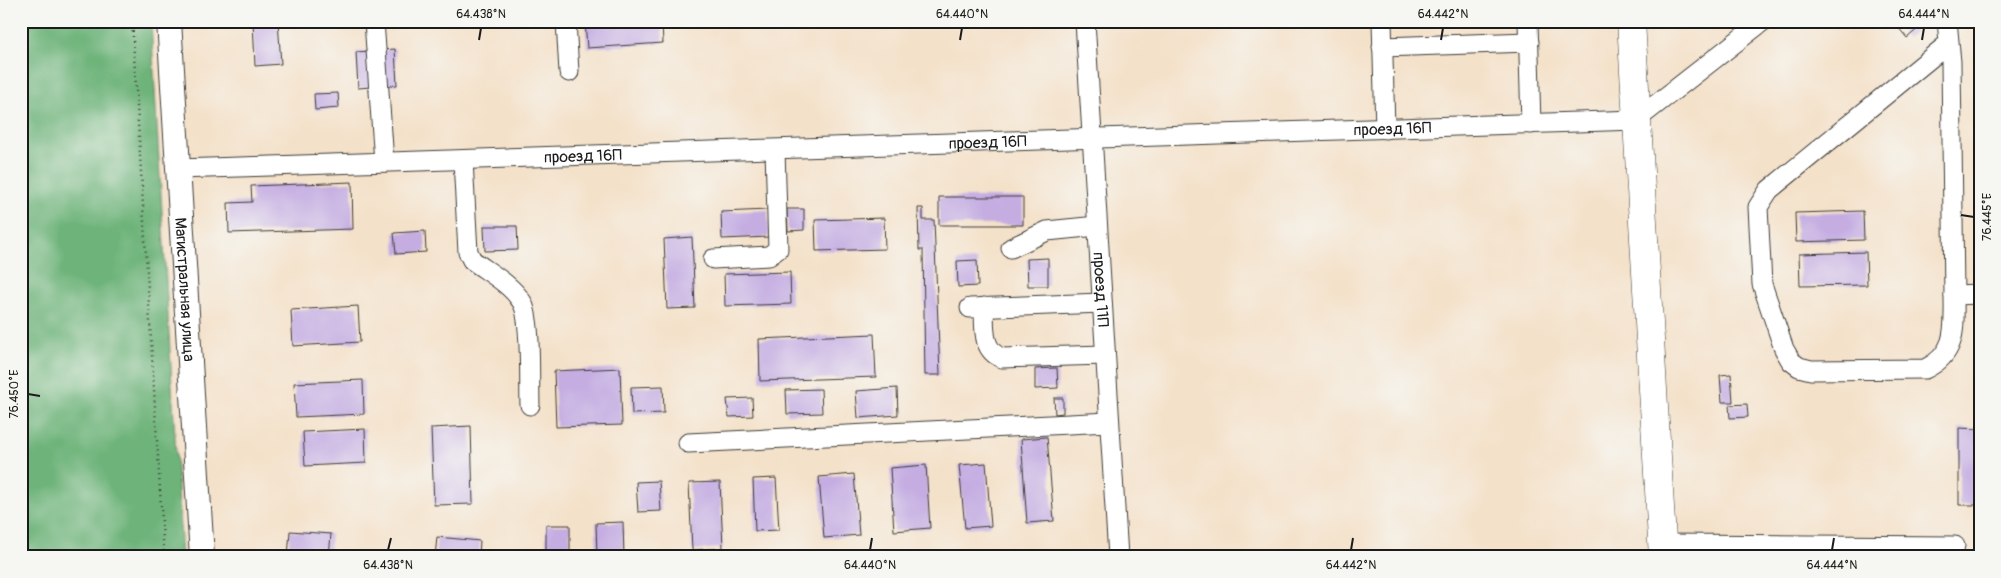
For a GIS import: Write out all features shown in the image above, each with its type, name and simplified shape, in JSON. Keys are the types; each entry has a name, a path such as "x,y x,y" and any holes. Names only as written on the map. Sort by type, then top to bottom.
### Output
{"highway":[{"path":"1630,21 1662,551"}],"main road":[{"name":"Магистральная улица","path":"169,21 202,557"}],"street":[{"path":"374,21 384,162"},
{"path":"566,21 569,72"},
{"name":"проезд 11П","path":"1085,21 1118,557"},
{"path":"1382,21 1386,129"},
{"path":"1528,21 1531,124"},
{"path":"1636,120 1763,21"},
{"path":"1946,21 1950,43 1954,295 1954,333 1948,350 1937,363 1925,369 1811,370 1799,367 1791,361 1784,348 1766,299 1760,267 1758,206 1769,190 1950,43"},
{"path":"1382,47 1529,42"},
{"name":"проезд 16П","path":"178,169 1092,140 1636,120"},
{"path":"713,259 769,256 778,249 774,150"},
{"path":"463,160 468,252 472,260 515,293 523,303 526,319 530,404"},
{"path":"1011,248 1047,231 1097,226"},
{"path":"1954,295 1980,294"},
{"path":"1102,303 976,307 986,345 994,355 1002,358 1105,355"},
{"path":"688,443 1109,422"},
{"path":"1662,551 1954,546"}],"path":[{"path":"132,21 164,557"}],"green space":[{"path":"21,21 151,21 182,557 21,557"}],"building":[{"path":"253,21 278,21 281,64 255,66"},
{"path":"585,21 662,21 663,43 587,48"},
{"path":"1893,21 1927,21 1907,38"},
{"path":"395,49 397,85 358,88 356,52"},
{"path":"338,93 339,108 315,110 314,94"},
{"path":"352,182 353,229 229,233 228,203 252,202 251,186"},
{"path":"939,197 1023,197 1023,225 939,225"},
{"path":"918,208 923,208 923,220 934,220 940,375 925,375 923,250 919,250"},
{"path":"787,209 804,209 804,230 788,231"},
{"path":"768,210 769,237 722,239 721,212"},
{"path":"1863,211 1864,240 1796,242 1795,213"},
{"path":"884,218 885,249 816,251 815,220"},
{"path":"484,226 517,226 518,250 485,251"},
{"path":"425,231 426,252 396,254 394,233"},
{"path":"692,237 695,308 667,309 664,239"},
{"path":"1866,252 1867,285 1800,286 1799,254"},
{"path":"1048,258 1048,286 1028,286 1027,259"},
{"path":"977,260 978,286 958,287 957,261"},
{"path":"790,272 791,304 725,306 724,274"},
{"path":"358,306 360,342 293,346 291,310"},
{"path":"874,334 876,377 760,381 759,339"},
{"path":"620,368 622,425 556,427 554,371"},
{"path":"1057,368 1058,388 1035,389 1035,369"},
{"path":"1731,374 1733,402 1722,402 1720,375"},
{"path":"363,380 364,414 296,417 294,383"},
{"path":"663,386 664,413 632,414 631,387"},
{"path":"897,388 898,415 858,418 856,391"},
{"path":"821,389 822,413 787,414 786,390"},
{"path":"752,398 753,416 729,417 727,399"},
{"path":"1054,398 1063,398 1063,413 1055,414"},
{"path":"1747,404 1748,417 1730,418 1729,405"},
{"path":"471,426 473,504 434,505 431,428"},
{"path":"1959,428 1980,429 1980,505 1959,505"},
{"path":"365,429 366,463 305,466 303,432"},
{"path":"1047,437 1054,521 1027,523 1021,439"},
{"path":"986,463 991,526 965,528 959,465"},
{"path":"926,465 930,528 894,531 890,468"},
{"path":"854,474 859,535 824,538 819,477"},
{"path":"776,478 779,530 755,531 753,479"},
{"path":"659,481 661,511 638,512 636,482"},
{"path":"720,482 723,548 692,550 689,483"},
{"path":"623,522 624,557 597,557 596,523"},
{"path":"546,525 570,525 570,557 546,557"},
{"path":"290,531 331,534 329,557 288,557"},
{"path":"437,537 480,541 479,557 435,557"}]}
